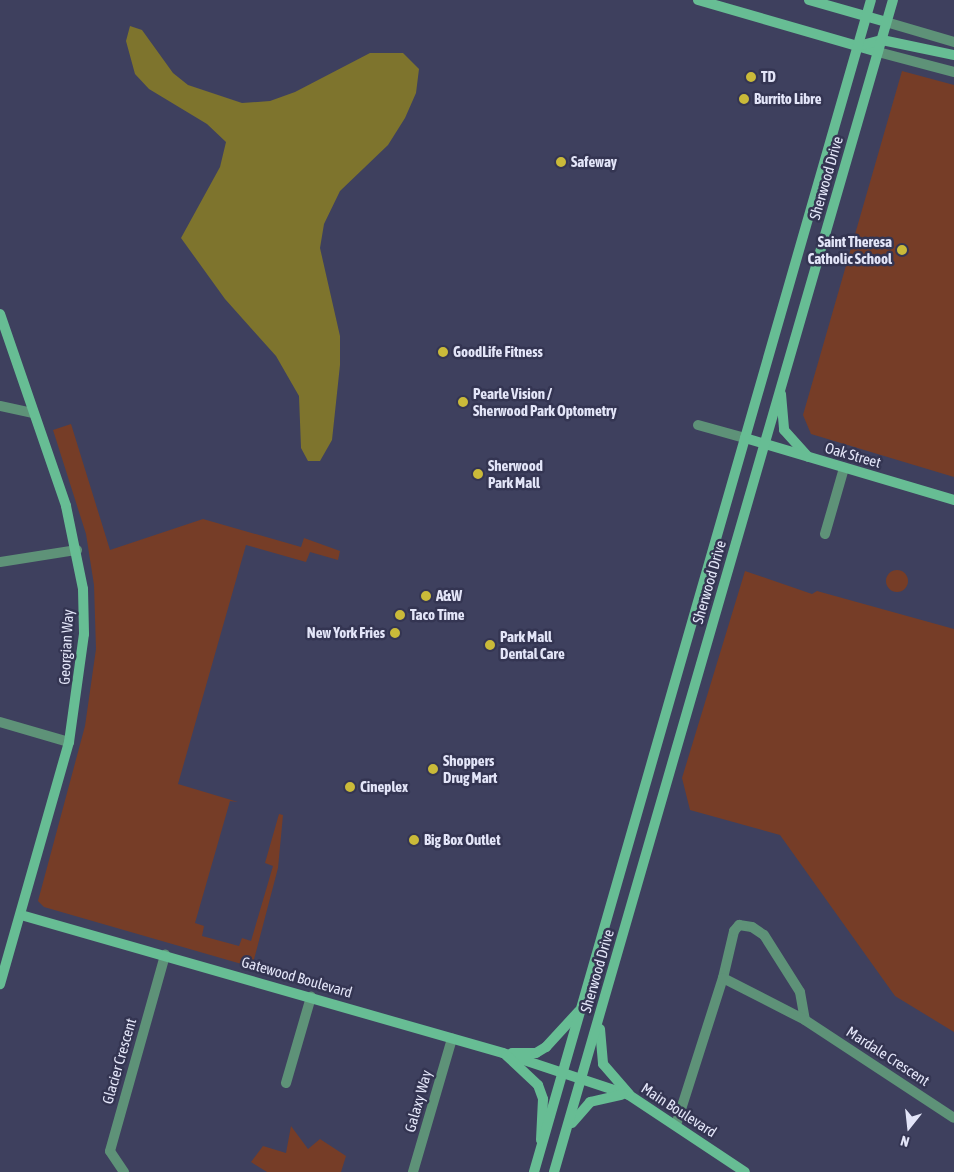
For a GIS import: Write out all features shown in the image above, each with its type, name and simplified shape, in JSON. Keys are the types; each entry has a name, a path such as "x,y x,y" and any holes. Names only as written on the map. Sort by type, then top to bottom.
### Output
{"main road":[{"path":"698,0 878,52"},
{"path":"809,0 886,22"},
{"name":"Sherwood Drive","path":"534,1172 871,0"},
{"name":"Sherwood Drive","path":"554,1172 893,0"},
{"path":"858,46 882,40 954,54"},
{"name":"Georgian Way","path":"0,314 77,550 84,634 69,742 0,984"},
{"path":"780,390 784,430 809,458"},
{"name":"Oak Street","path":"745,438 954,500"},
{"name":"Gatewood Boulevard","path":"21,915 312,997 503,1053 563,1073"},
{"path":"564,1137 590,1102 629,1095 601,1058 603,1005"},
{"path":"503,1053 536,1053 546,1047 581,1009"},
{"path":"503,1053 538,1084 543,1099 541,1146"},
{"name":"Main Boulevard","path":"563,1073 629,1095 745,1172"}],"street":[{"path":"886,22 954,42"},
{"path":"878,52 954,72"},
{"path":"0,406 33,413"},
{"path":"698,425 745,438"},
{"path":"825,534 844,468"},
{"path":"0,562 77,550"},
{"path":"0,722 69,742"},
{"path":"676,1125 723,978 734,930 739,925 752,927 764,935 800,992 805,1020"},
{"name":"Glacier Crescent","path":"124,1172 110,1151 166,955"},
{"name":"Mardale Crescent","path":"723,978 805,1020 954,1118"},
{"path":"286,1083 312,997"},
{"name":"Galaxy Way","path":"413,1172 452,1039"}],"shaded area":[{"path":"130,26 142,30 173,73 188,85 242,103 270,101 295,92 370,53 403,53 419,69 416,93 405,118 388,145 340,191 324,224 320,248 340,336 340,365 332,440 320,461 308,461 301,448 299,396 276,356 225,299 181,238 220,167 226,142 207,124 149,89 135,74 126,41"},
{"name":"Saint Theresa Catholic School","path":"902,71 954,85 954,477 811,434 803,415"},
{"path":"71,424 110,550 203,519 301,547 304,538 340,551 338,560 310,552 306,562 246,545 178,784 238,802 230,801 195,923 204,926 202,936 239,946 242,938 251,941 273,866 265,863 279,814 283,815 278,868 252,967 44,907 38,901 85,726 96,649 94,585 86,534 53,430"},
{"path":"897,570 905,573 908,581 905,589 897,592 889,589 886,581 889,573"},
{"path":"745,571 812,594 817,591 954,629 954,1032 895,996 780,835 690,810 682,778"},
{"path":"291,1126 308,1149 320,1139 346,1156 341,1172 267,1172 251,1162 263,1146 286,1153"}],"place":[{"name":"TD","path":"751,77"},
{"name":"Burrito Libre","path":"744,99"},
{"name":"Safeway","path":"561,162"},
{"name":"Saint Theresa Catholic School","path":"902,250"},
{"name":"GoodLife Fitness","path":"443,352"},
{"name":"Pearle Vision / Sherwood Park Optometry","path":"463,402"},
{"name":"Sherwood Park Mall","path":"478,474"},
{"name":"A&W","path":"426,596"},
{"name":"Taco Time","path":"400,615"},
{"name":"New York Fries","path":"395,633"},
{"name":"Park Mall Dental Care","path":"490,645"},
{"name":"Shoppers Drug Mart","path":"433,769"},
{"name":"Cineplex","path":"350,787"},
{"name":"Big Box Outlet","path":"414,840"}]}
